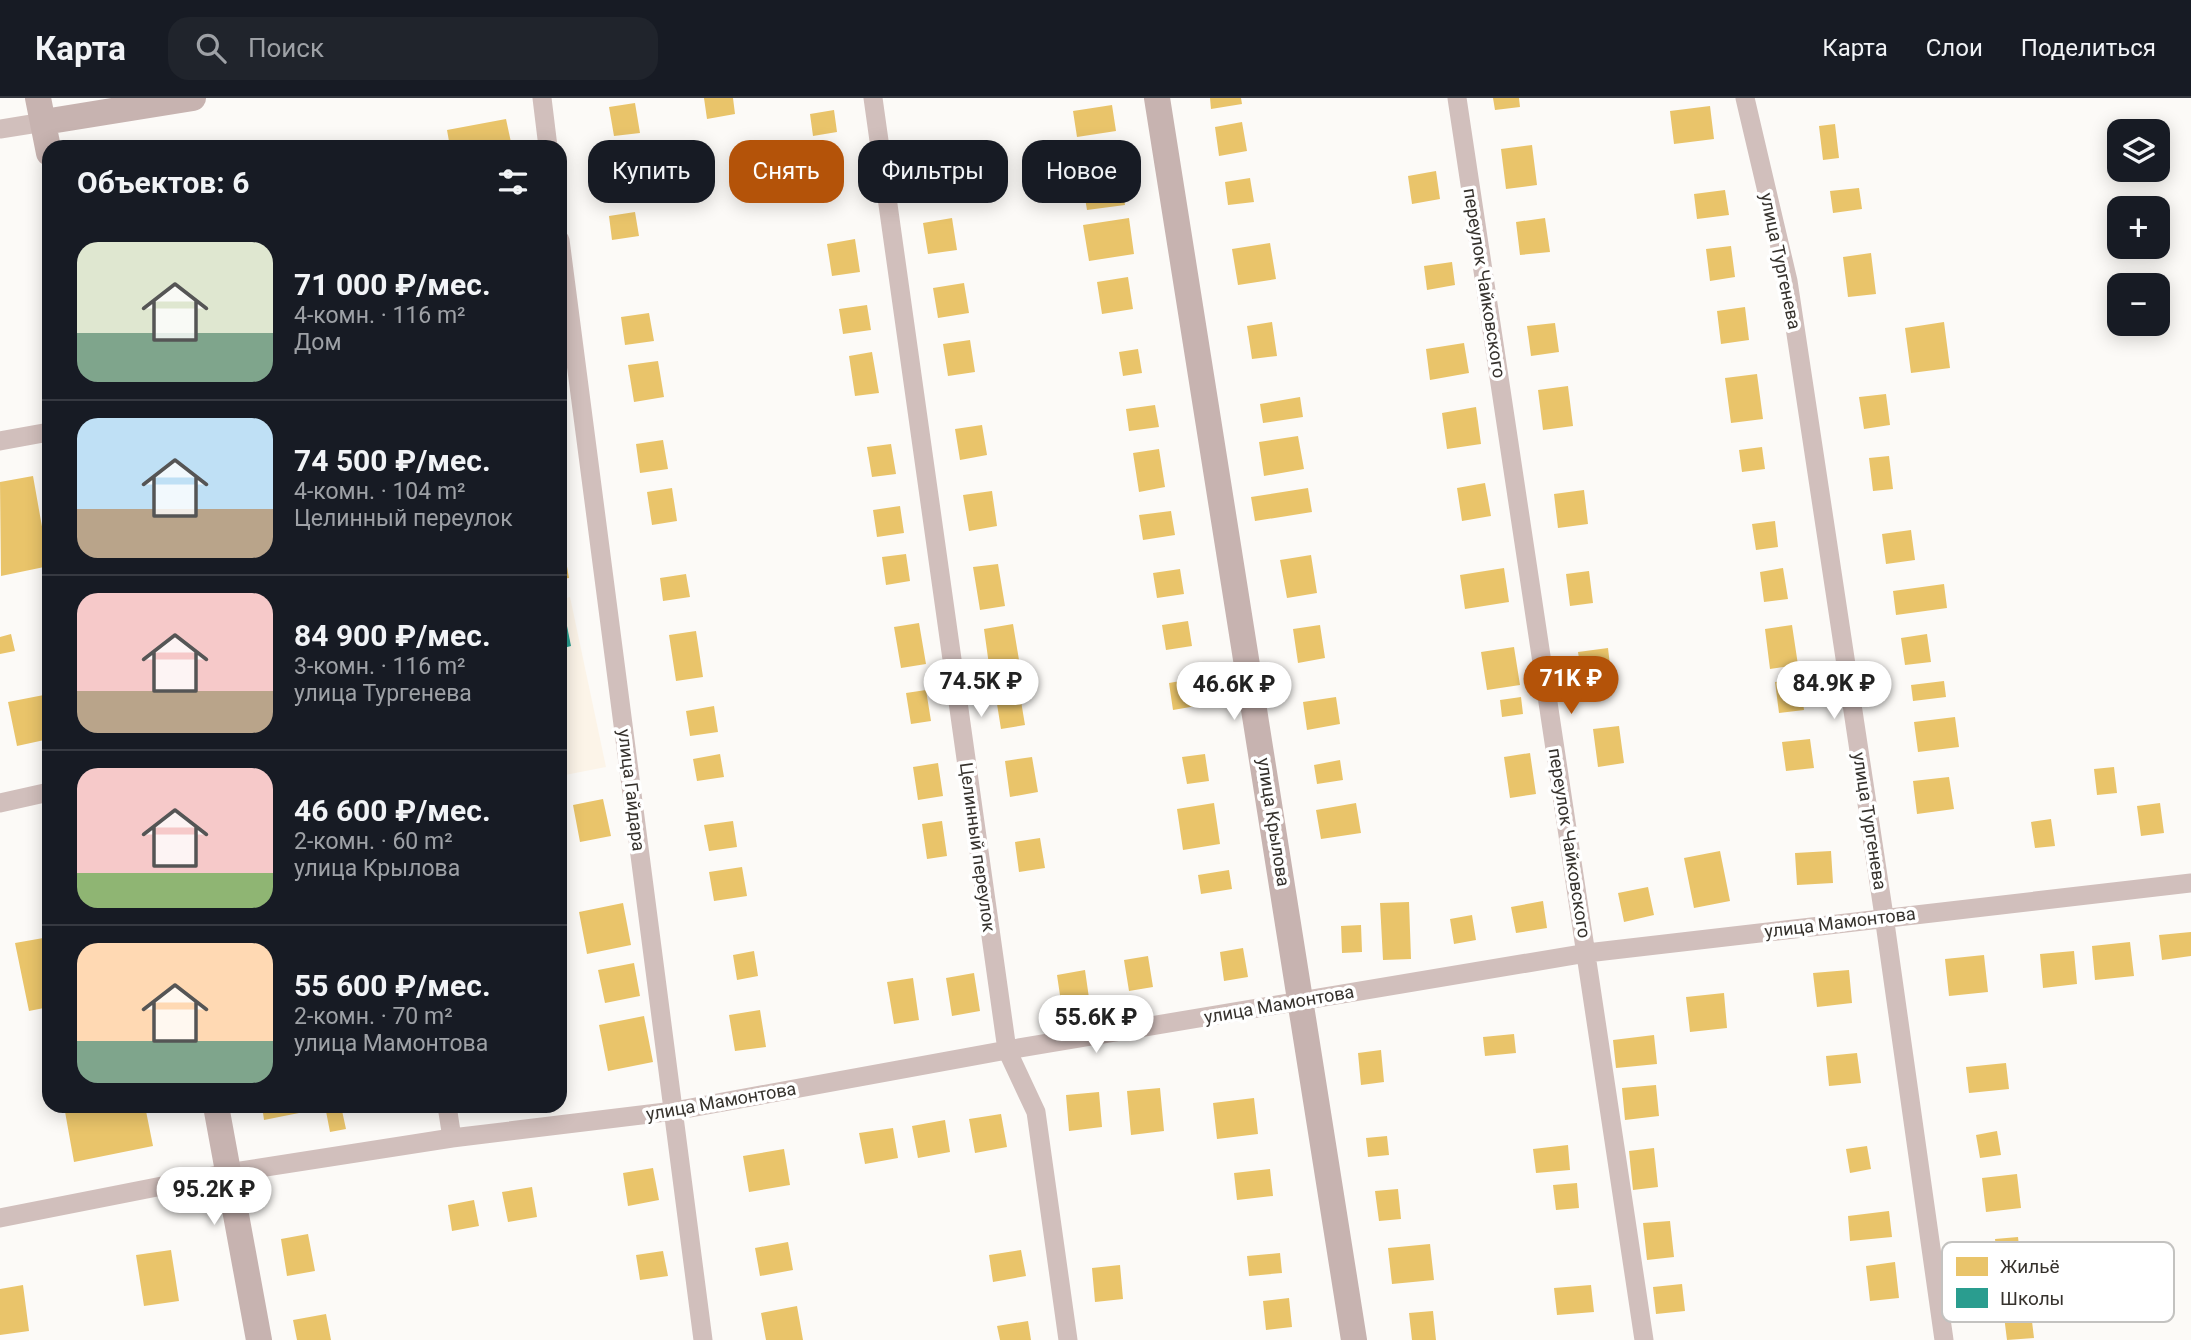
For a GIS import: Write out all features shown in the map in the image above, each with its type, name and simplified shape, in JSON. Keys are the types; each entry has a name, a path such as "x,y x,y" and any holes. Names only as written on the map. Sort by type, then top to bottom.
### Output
{"street":[{"path":"0,129 41,110 192,98"},
{"path":"541,98 547,140"},
{"name":"Целинный переулок","path":"873,98 1007,1050 1036,1112 1068,1340"},
{"name":"улица Крылова","path":"1157,98 1303,1000 1354,1340"},
{"name":"переулок Чайковского","path":"1457,98 1644,1340"},
{"name":"улица Тургенева","path":"1745,98 1787,281 1885,916 1944,1340"},
{"path":"41,110 47,140"},
{"name":"улица Гайдара","path":"567,293 702,1340"},
{"path":"0,441 42,433"},
{"path":"0,803 42,794"},
{"name":"улица Мамонтова","path":"0,1219 228,1172 452,1138 674,1111 1007,1050 1587,953 1885,916 2191,883"},
{"path":"217,1113 259,1340"},
{"path":"448,1113 452,1138"}],"shaded area":[{"path":"570,597 606,767 567,775 567,598"}],"building: Жильё":[{"path":"704,98 733,98 735,114 707,119"},
{"path":"1210,98 1241,98 1242,104 1211,109"},
{"path":"1493,98 1519,98 1520,107 1495,110"},
{"path":"635,103 640,133 614,136 609,107"},
{"path":"1112,105 1116,131 1077,137 1073,111"},
{"path":"1710,106 1714,139 1674,144 1670,111"},
{"path":"834,110 837,132 813,136 810,114"},
{"path":"506,119 510,140 449,140 447,130"},
{"path":"1242,122 1247,151 1219,156 1215,127"},
{"path":"1835,124 1839,158 1823,160 1819,126"},
{"path":"1532,145 1537,185 1506,189 1501,149"},
{"path":"1436,171 1440,199 1412,204 1408,176"},
{"path":"1250,178 1254,202 1228,205 1225,182"},
{"path":"1859,188 1862,209 1833,213 1830,191"},
{"path":"1725,190 1729,215 1697,219 1694,194"},
{"path":"1086,203 1125,205 1087,210"},
{"path":"635,212 639,236 612,240 609,216"},
{"path":"952,218 957,250 928,254 923,223"},
{"path":"1129,218 1134,254 1089,261 1083,225"},
{"path":"1545,218 1550,252 1520,255 1516,222"},
{"path":"855,239 860,272 832,276 827,244"},
{"path":"1270,243 1276,279 1238,285 1232,249"},
{"path":"1731,246 1735,277 1710,281 1706,249"},
{"path":"1871,253 1876,294 1848,297 1843,257"},
{"path":"1452,262 1455,285 1427,290 1424,266"},
{"path":"1128,277 1133,309 1102,314 1097,282"},
{"path":"964,283 969,313 938,318 933,288"},
{"path":"867,305 871,330 843,334 839,309"},
{"path":"1745,307 1749,340 1721,344 1717,311"},
{"path":"649,313 654,341 625,345 621,317"},
{"path":"1272,322 1277,356 1252,359 1247,326"},
{"path":"1944,322 1950,368 1911,373 1905,328"},
{"path":"1555,323 1559,352 1531,356 1527,326"},
{"path":"970,340 975,372 948,376 943,344"},
{"path":"1464,343 1469,373 1430,380 1426,349"},
{"path":"1138,349 1142,373 1123,376 1119,352"},
{"path":"872,352 879,393 855,396 849,356"},
{"path":"658,361 664,397 634,402 628,365"},
{"path":"1757,374 1763,419 1731,423 1725,378"},
{"path":"1568,386 1573,426 1543,430 1538,390"},
{"path":"1886,394 1890,425 1864,429 1859,397"},
{"path":"1300,397 1303,417 1263,423 1260,404"},
{"path":"1155,405 1159,427 1129,431 1126,409"},
{"path":"1476,407 1481,444 1447,449 1442,413"},
{"path":"982,425 987,455 960,460 955,429"},
{"path":"1298,436 1304,469 1264,476 1259,442"},
{"path":"663,440 668,469 640,473 636,444"},
{"path":"891,444 896,474 872,477 867,447"},
{"path":"1762,447 1765,469 1742,472 1739,450"},
{"path":"1159,449 1165,487 1139,492 1133,453"},
{"path":"1889,456 1893,489 1873,491 1869,458"},
{"path":"33,476 42,527 42,567 1,576 0,482"},
{"path":"1485,483 1491,516 1462,521 1457,488"},
{"path":"672,488 677,521 652,525 647,492"},
{"path":"1308,488 1312,512 1255,521 1251,497"},
{"path":"1584,490 1588,524 1558,528 1554,494"},
{"path":"992,491 997,526 969,531 963,495"},
{"path":"900,506 904,533 877,537 873,510"},
{"path":"1171,511 1175,535 1143,540 1139,515"},
{"path":"1775,521 1778,547 1756,550 1752,524"},
{"path":"1911,530 1915,560 1886,564 1882,534"},
{"path":"906,554 910,581 886,585 882,557"},
{"path":"1311,555 1317,593 1287,598 1280,560"},
{"path":"998,564 1005,606 980,610 973,567"},
{"path":"1504,568 1509,602 1465,609 1460,575"},
{"path":"1783,568 1788,599 1764,602 1760,572"},
{"path":"1180,569 1184,594 1157,598 1153,573"},
{"path":"1589,571 1593,603 1570,606 1566,574"},
{"path":"686,574 690,597 663,601 660,578"},
{"path":"1944,584 1947,608 1896,615 1893,591"},
{"path":"1188,621 1192,646 1166,650 1162,625"},
{"path":"919,623 926,664 901,668 894,627"},
{"path":"1013,624 1019,660 989,665 984,629"},
{"path":"1320,625 1325,658 1298,663 1293,629"},
{"path":"1792,625 1798,665 1770,669 1765,629"},
{"path":"696,631 703,677 676,681 669,635"},
{"path":"11,634 15,651 0,654 0,637"},
{"path":"1927,634 1931,662 1905,665 1901,638"},
{"path":"1514,647 1520,685 1487,690 1481,652"},
{"path":"1608,648 1611,674 1582,678 1578,652"},
{"path":"1197,678 1202,705 1173,710 1169,683"},
{"path":"1800,679 1804,710 1779,713 1775,682"},
{"path":"1944,681 1946,697 1913,701 1911,685"},
{"path":"926,690 931,721 911,724 906,693"},
{"path":"42,695 42,741 17,746 8,702"},
{"path":"1336,697 1340,724 1307,730 1303,702"},
{"path":"1521,697 1523,714 1502,717 1500,700"},
{"path":"1021,701 1025,725 1001,729 997,704"},
{"path":"714,706 718,732 690,736 686,711"},
{"path":"1955,717 1959,747 1918,752 1914,722"},
{"path":"1619,726 1624,763 1598,767 1593,729"},
{"path":"1810,739 1814,768 1786,771 1782,742"},
{"path":"1530,753 1536,794 1510,798 1504,757"},
{"path":"720,754 724,777 697,781 693,759"},
{"path":"1205,754 1209,781 1187,784 1182,757"},
{"path":"1032,757 1038,792 1010,797 1005,761"},
{"path":"1340,760 1343,780 1317,784 1314,765"},
{"path":"938,763 943,796 918,800 913,767"},
{"path":"2114,767 2117,793 2097,795 2094,769"},
{"path":"1949,777 1954,809 1917,814 1913,781"},
{"path":"603,799 611,836 580,842 573,805"},
{"path":"1214,803 1220,844 1183,850 1177,809"},
{"path":"1356,803 1361,833 1321,839 1316,810"},
{"path":"2160,803 2164,833 2141,836 2137,806"},
{"path":"2051,819 2055,846 2035,848 2031,822"},
{"path":"733,821 737,847 709,851 704,825"},
{"path":"942,821 947,856 927,859 922,824"},
{"path":"1040,838 1045,868 1019,872 1015,842"},
{"path":"1720,851 1730,901 1694,908 1684,858"},
{"path":"1831,851 1833,883 1797,885 1795,853"},
{"path":"742,867 747,896 714,901 709,872"},
{"path":"1229,870 1232,889 1201,894 1198,875"},
{"path":"1648,887 1654,915 1624,922 1618,893"},
{"path":"1543,901 1547,928 1516,933 1511,907"},
{"path":"1409,902 1411,959 1383,960 1380,903"},
{"path":"623,903 631,945 587,954 579,912"},
{"path":"1472,915 1476,940 1454,944 1450,919"},
{"path":"1361,925 1362,952 1342,953 1341,926"},
{"path":"2191,932 2191,956 2162,960 2159,935"},
{"path":"42,938 42,1008 29,1011 15,943"},
{"path":"2130,942 2134,976 2095,980 2092,946"},
{"path":"1243,948 1248,977 1224,981 1220,952"},
{"path":"754,951 758,976 737,980 733,955"},
{"path":"2074,951 2077,984 2043,988 2040,954"},
{"path":"1984,955 1988,992 1949,996 1945,959"},
{"path":"1148,956 1153,987 1129,991 1124,960"},
{"path":"634,963 640,996 605,1003 598,970"},
{"path":"1085,970 1089,998 1061,1002 1057,975"},
{"path":"1849,970 1852,1003 1817,1007 1813,973"},
{"path":"974,973 980,1011 952,1016 946,978"},
{"path":"913,978 919,1020 894,1024 887,982"},
{"path":"1724,993 1727,1028 1690,1032 1686,997"},
{"path":"760,1010 766,1047 735,1051 729,1015"},
{"path":"644,1016 653,1062 608,1071 599,1025"},
{"path":"1514,1034 1516,1053 1485,1056 1483,1037"},
{"path":"1654,1035 1657,1064 1616,1068 1613,1040"},
{"path":"1381,1050 1384,1082 1361,1085 1358,1053"},
{"path":"1857,1053 1861,1083 1829,1086 1826,1056"},
{"path":"2006,1063 2009,1089 1969,1093 1966,1067"},
{"path":"1656,1085 1659,1116 1625,1120 1622,1088"},
{"path":"1160,1088 1164,1131 1131,1135 1127,1091"},
{"path":"1099,1092 1102,1127 1069,1131 1066,1095"},
{"path":"1254,1098 1258,1134 1217,1139 1213,1103"},
{"path":"65,1113 146,1113 153,1146 74,1162"},
{"path":"263,1113 299,1113 264,1120"},
{"path":"326,1113 343,1113 346,1129 330,1132"},
{"path":"1001,1114 1007,1147 975,1153 969,1119"},
{"path":"945,1120 950,1152 918,1158 912,1126"},
{"path":"893,1128 898,1158 865,1164 859,1133"},
{"path":"1997,1131 2001,1155 1980,1158 1976,1135"},
{"path":"1387,1136 1389,1155 1368,1157 1366,1138"},
{"path":"1568,1145 1570,1170 1536,1173 1533,1149"},
{"path":"1867,1146 1871,1169 1850,1173 1846,1149"},
{"path":"1654,1148 1658,1187 1633,1190 1629,1151"},
{"path":"784,1149 790,1185 749,1192 743,1156"},
{"path":"653,1168 659,1200 628,1206 623,1173"},
{"path":"1270,1169 1273,1196 1237,1200 1234,1173"},
{"path":"2017,1174 2021,1208 1986,1212 1982,1178"},
{"path":"1577,1183 1579,1208 1556,1210 1553,1185"},
{"path":"532,1187 537,1217 508,1222 502,1192"},
{"path":"1398,1189 1401,1219 1379,1221 1375,1191"},
{"path":"474,1200 479,1226 452,1231 448,1205"},
{"path":"1889,1211 1892,1237 1850,1241 1848,1216"},
{"path":"1670,1221 1674,1257 1647,1260 1643,1223"},
{"path":"308,1234 315,1271 287,1276 281,1239"},
{"path":"2018,1237 2019,1242 1995,1242 1995,1239"},
{"path":"788,1242 793,1270 760,1276 755,1248"},
{"path":"1430,1244 1434,1280 1392,1284 1388,1248"},
{"path":"171,1250 179,1301 144,1306 136,1255"},
{"path":"1021,1250 1026,1276 993,1282 989,1255"},
{"path":"663,1251 668,1276 640,1280 636,1255"},
{"path":"1280,1253 1282,1273 1249,1276 1247,1256"},
{"path":"1895,1262 1899,1298 1870,1301 1866,1266"},
{"path":"1120,1265 1123,1299 1095,1302 1092,1268"},
{"path":"1682,1284 1685,1311 1656,1314 1653,1287"},
{"path":"23,1285 29,1331 0,1335 0,1289"},
{"path":"1591,1285 1594,1312 1557,1315 1554,1288"},
{"path":"1289,1298 1292,1327 1266,1330 1263,1301"},
{"path":"797,1306 803,1340 766,1340 761,1313"},
{"path":"1433,1311 1436,1340 1412,1340 1409,1313"},
{"path":"326,1314 331,1340 297,1340 293,1320"},
{"path":"1028,1321 1031,1340 1000,1340 997,1326"},
{"path":"2005,1322 2032,1322 2034,1338 2007,1340"}],"building: Школы":[{"path":"567,626 571,646 567,647"}]}
